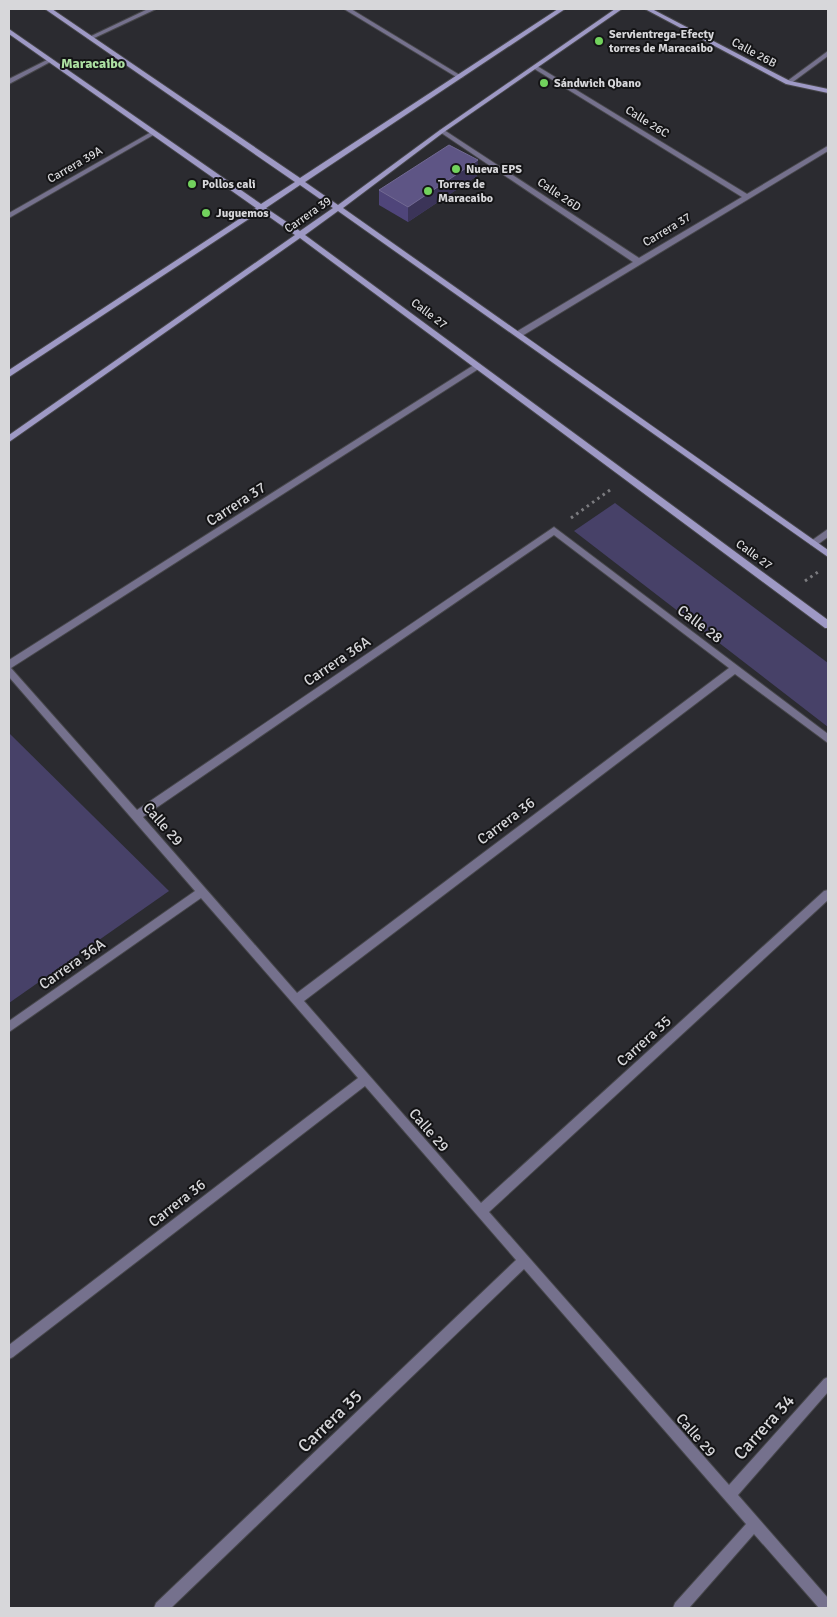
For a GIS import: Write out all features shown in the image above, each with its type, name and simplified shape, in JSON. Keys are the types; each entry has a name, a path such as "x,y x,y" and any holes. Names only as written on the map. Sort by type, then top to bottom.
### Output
{"main road":[{"path":"48,9 519,334 828,554"},
{"path":"9,374 562,9"},
{"name":"Carrera 39","path":"9,439 338,208 442,131 619,9"},
{"name":"Calle 26B","path":"648,9 788,83 828,91"},
{"name":"Calle 27","path":"9,31 300,235 828,625"}],"street":[{"path":"90,38 153,9"},
{"path":"347,9 460,77"},
{"path":"788,83 828,53"},
{"path":"9,82 50,61"},
{"name":"Calle 26C","path":"535,67 747,197"},
{"name":"Calle 26D","path":"442,131 639,262"},
{"name":"Carrera 39A","path":"9,216 153,133"},
{"name":"Carrera 37","path":"519,334 828,148"},
{"name":"Carrera 37","path":"9,665 477,366"},
{"name":"Calle 28","path":"554,530 828,739"},
{"name":"Carrera 36A","path":"136,816 554,530"},
{"path":"814,543 828,532"},
{"name":"Carrera 36","path":"296,1000 736,668"},
{"name":"Calle 29","path":"9,671 828,1608"},
{"name":"Carrera 36A","path":"9,1027 202,892"},
{"name":"Carrera 35","path":"481,1211 828,894"},
{"name":"Carrera 36","path":"9,1353 365,1079"},
{"name":"Carrera 35","path":"161,1608 524,1260"},
{"name":"Carrera 34","path":"729,1495 828,1383"},
{"path":"680,1608 754,1524"}],"path":[{"path":"554,530 613,488"}],"shaded area":[{"path":"615,503 828,663 828,727 574,531"},
{"path":"9,733 169,891 9,1003"}],"building":[{"path":"449,145 478,160 408,207 379,190"}],"place":[{"name":"Servientrega-Efecty torres de Maracaibo","path":"599,41"},
{"name":"Sándwich Qbano","path":"544,83"},
{"name":"Nueva EPS","path":"456,169"},
{"name":"Pollos cali","path":"192,184"},
{"name":"Torres de Maracaibo","path":"428,191"},
{"name":"Juguemos","path":"206,213"}],"district":[{"name":"Maracaibo","path":"93,63"}]}
